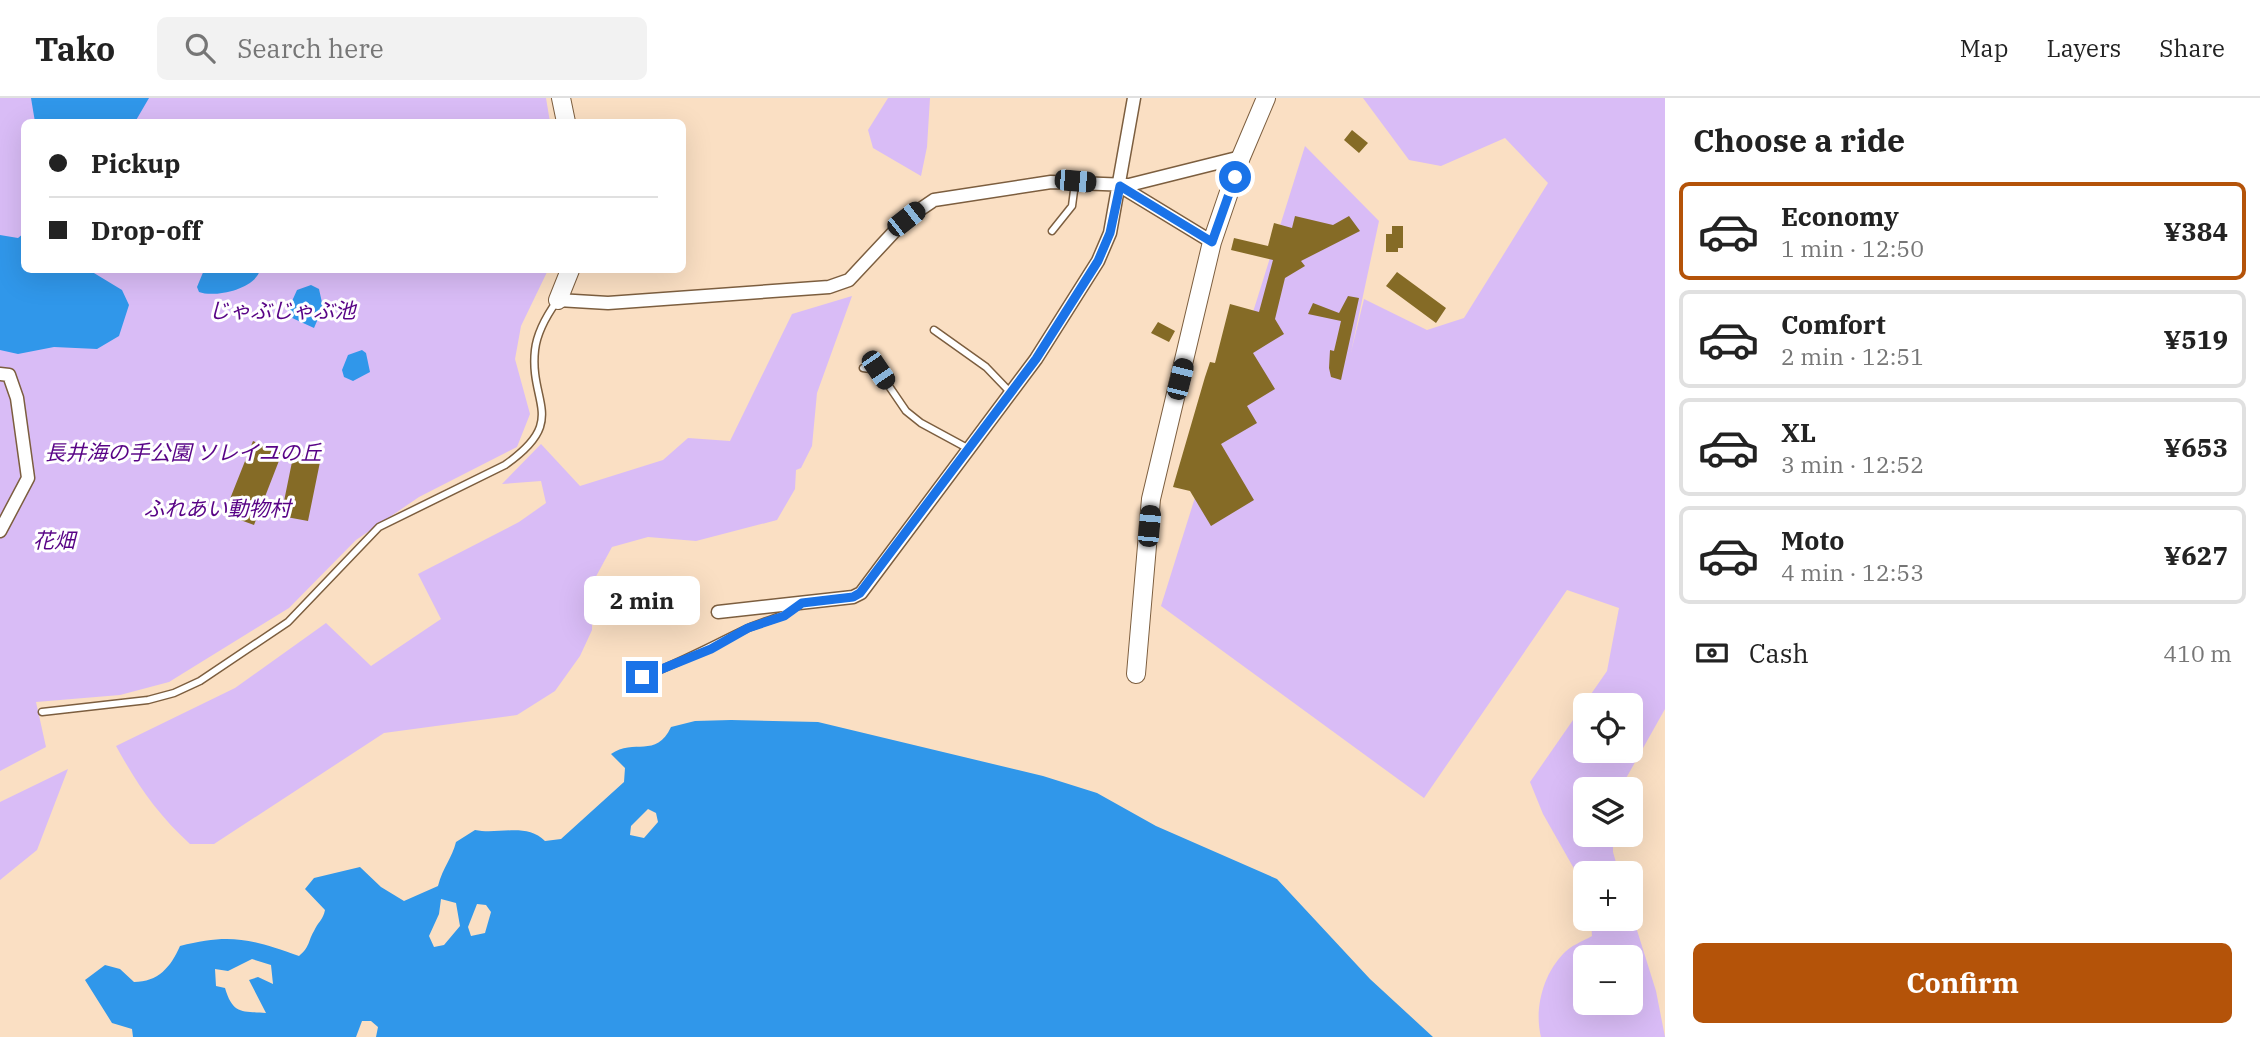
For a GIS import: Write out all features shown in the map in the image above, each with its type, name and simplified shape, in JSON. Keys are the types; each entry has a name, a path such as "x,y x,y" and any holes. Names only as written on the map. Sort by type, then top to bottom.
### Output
{"street":[{"path":"561,98 564,119"},
{"path":"719,611 853,597 860,593 1011,393 1098,261 1110,233 1134,98"},
{"path":"1136,674 1151,499 1212,242 1241,157 1266,98"},
{"path":"569,273 558,300 608,303 829,286 849,281 906,219 934,200 1075,181 1120,186 1241,157"},
{"path":"1120,186 1212,242"},
{"path":"0,374 9,375 18,398 28,478 0,531"}],"lane":[{"path":"1052,232 1072,206 1075,181"},
{"path":"42,712 148,700 174,693 200,681 288,622 379,527 505,464 523,452 534,439 542,414 534,353 537,338 558,300"},
{"path":"934,330 986,367 1011,393"},
{"path":"863,368 878,370 906,411 921,424 970,449"},
{"path":"642,677 711,649 748,628 784,616 802,603"}],"green space":[{"name":"長井海の手公園 ソレイユの丘","path":"0,98 546,98 550,119 21,119 21,273 547,273 521,326 515,359 530,414 517,447 419,497 356,540 289,608 169,682 120,695 36,702 46,747 0,771"},
{"path":"888,98 930,98 927,147 921,176 873,148 868,130"},
{"path":"1363,98 1665,98 1665,709 1643,748 1643,693 1592,693 1607,671 1619,608 1567,590 1424,798 1161,606 1305,146 1379,221 1351,352 1364,299 1427,330 1464,318 1548,183 1505,138 1441,166 1409,160"},
{"path":"852,296 817,393 812,446 801,468 796,470 795,489 777,520 696,541 648,537 612,547 593,582 592,630 580,656 555,691 517,715 384,733 214,844 190,844 167,821 140,786 116,746 235,688 326,623 371,666 441,619 418,574 519,522 546,503 541,481 502,484 541,444 580,486 663,460 688,438 730,441 792,314"},
{"path":"1573,720 1573,763 1635,763 1627,777 1573,777 1573,847 1613,847 1616,861 1573,861 1573,867 1543,814 1530,782"},
{"path":"68,769 37,850 0,880 0,802"},
{"path":"1592,931 1637,931 1642,945 1576,945 1592,936"},
{"path":"1573,947 1573,1015 1643,1015 1643,949 1656,991 1665,1037 1541,1037 1539,1015 1545,982 1556,962"}],"water":[{"path":"31,98 149,98 137,119 34,119"},
{"path":"0,235 18,238 21,236 21,273 94,273 122,290 129,305 119,336 97,349 54,347 18,354 0,350"},
{"path":"203,273 259,273 243,287 224,293 206,294 199,292 197,287"},
{"path":"311,285 319,289 323,307 314,328 290,317 288,310 297,290"},
{"path":"362,350 366,353 370,372 353,381 344,377 342,370 348,355"},
{"path":"695,721 818,722 1043,776 1097,793 1156,826 1277,879 1370,979 1433,1037 376,1037 378,1027 371,1021 362,1021 356,1037 133,1037 132,1029 112,1023 85,980 105,965 120,969 134,982 150,979 168,967 180,946 213,940 253,942 299,956 307,947 325,910 305,889 314,878 360,867 381,887 404,901 438,886 456,842 475,830 521,830 538,835 545,841 561,839 624,782 625,768 611,754 659,742 671,727","holes":["648,809 656,813 658,822 644,838 630,835 631,826","441,899 456,903 460,926 444,945 434,947 429,936 439,914","477,904 486,905 491,912 485,933 471,936 468,927","252,959 271,965 273,984 258,977 249,980 266,1013 240,1010 231,1003 225,988 216,986 215,969 228,971"]}],"building":[{"path":"1352,130 1368,143 1359,153 1344,140"},
{"path":"1295,216 1333,225 1349,216 1360,231 1301,261 1305,266 1285,278 1275,319 1284,334 1253,353 1275,389 1247,406 1257,423 1221,444 1254,500 1211,526 1190,491 1173,487 1210,362 1215,363 1230,304 1259,312 1273,260 1231,250 1234,238 1268,246 1274,223 1292,228"},
{"path":"1392,226 1403,226 1403,248 1398,248 1398,252 1386,252 1386,234 1392,234"},
{"path":"1397,272 1446,308 1436,323 1386,286"},
{"path":"1348,296 1359,298 1341,380 1331,377 1329,368 1330,350 1334,351 1341,321 1308,314 1313,303 1339,313"},
{"path":"1158,322 1175,331 1169,342 1151,333"},
{"path":"253,441 282,453 254,525 224,514"},
{"path":"294,452 321,457 308,521 281,516"}],"route":[{"path":"642,677 679,664 748,628 784,616 802,603 853,597 860,593 1036,359 1098,261 1110,233 1120,186 1212,242 1235,177"}],"park label":[{"name":"じゃぶじゃぶ池","path":"282,311"},
{"name":"ふれあい動物村","path":"217,509"},
{"name":"花畑","path":"54,541"}]}
